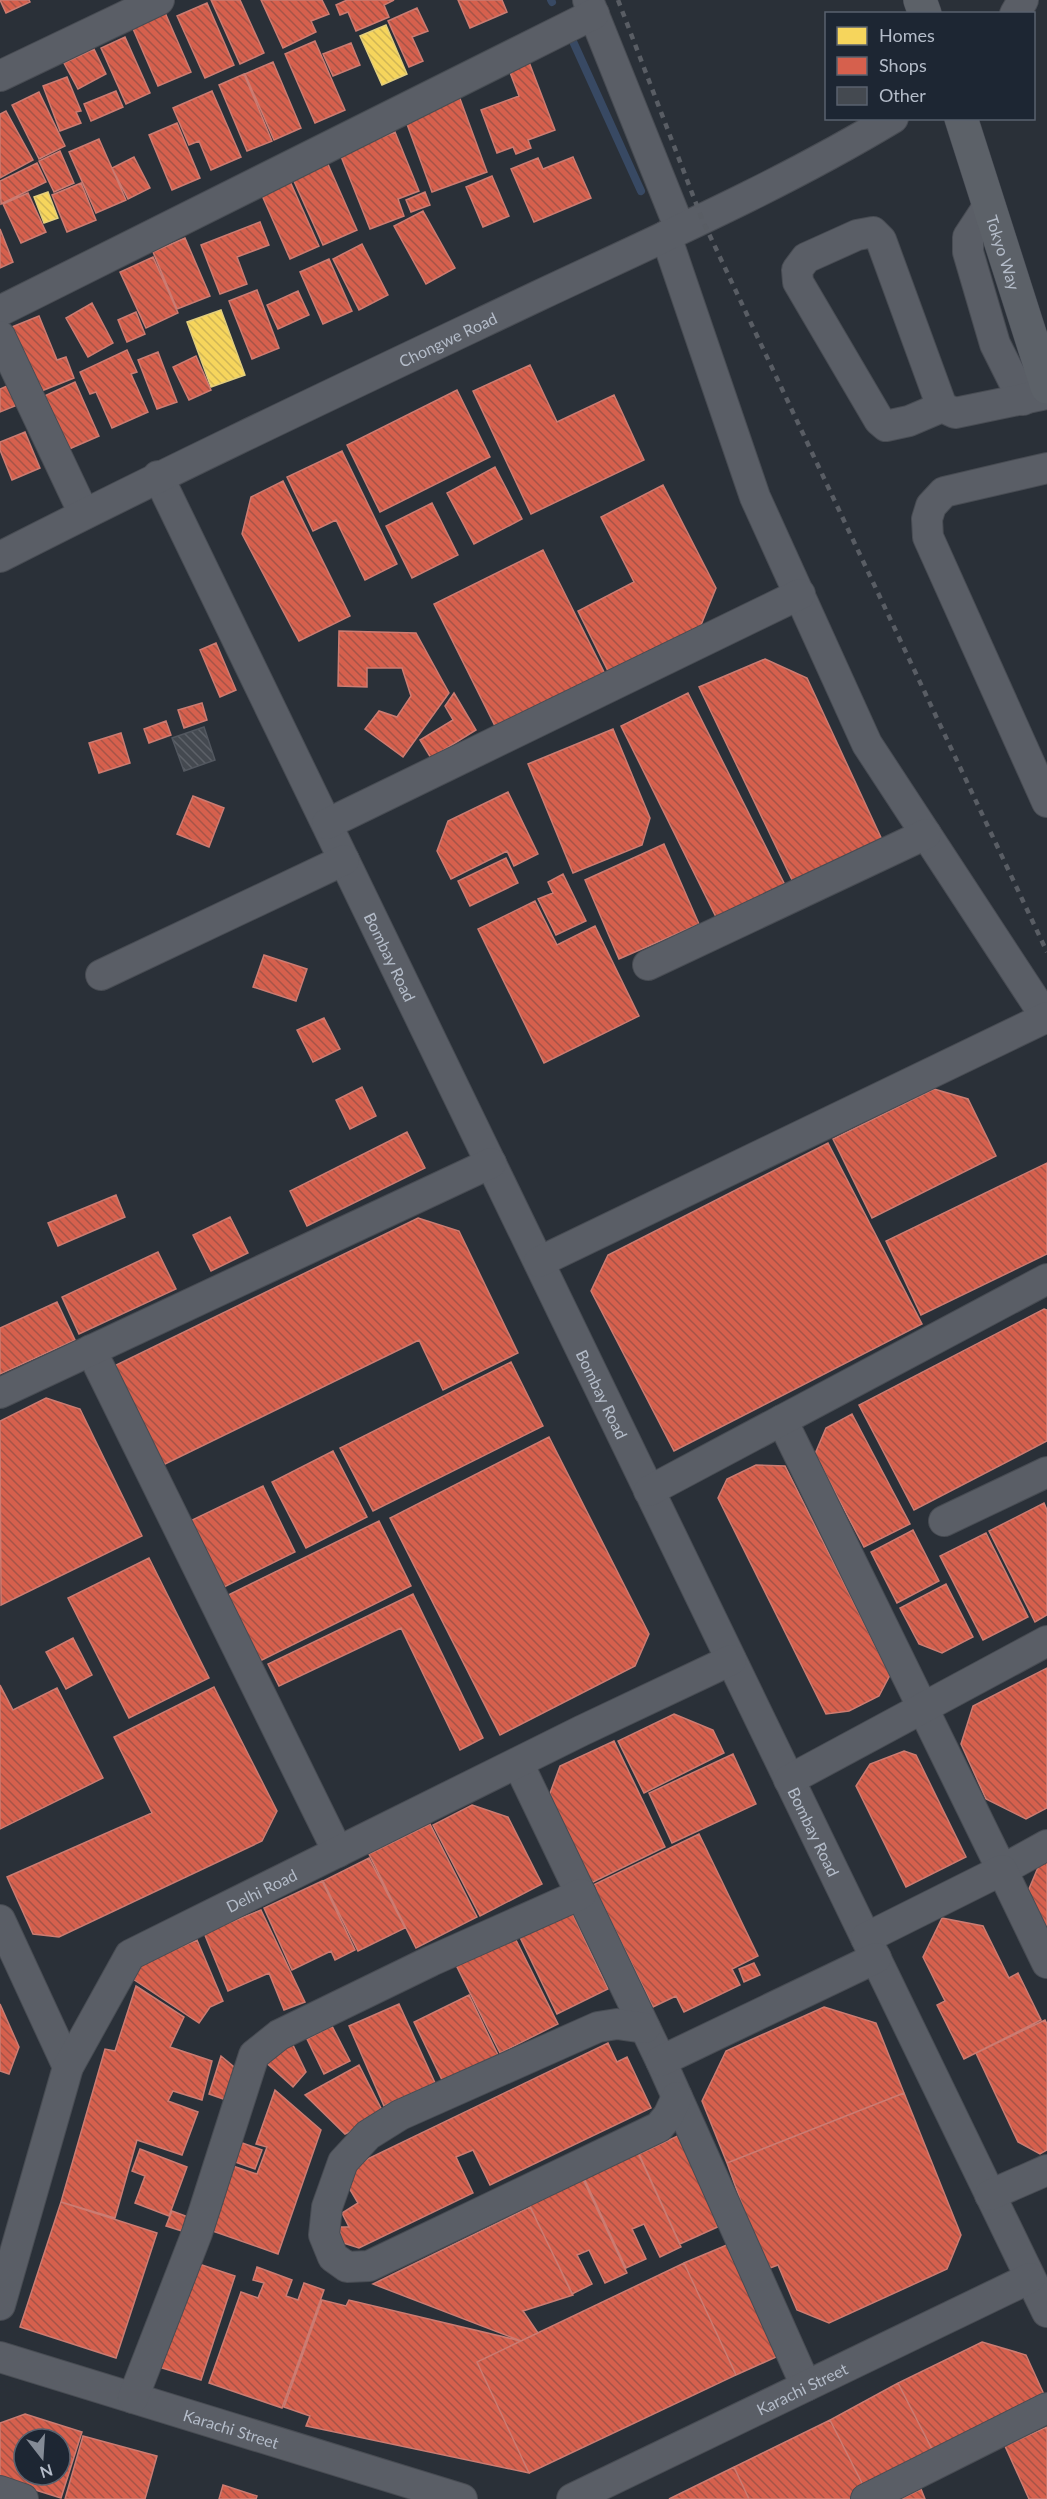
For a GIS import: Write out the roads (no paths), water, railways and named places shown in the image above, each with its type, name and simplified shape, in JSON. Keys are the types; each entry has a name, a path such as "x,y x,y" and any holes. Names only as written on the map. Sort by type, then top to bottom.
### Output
{"main road":[{"name":"Tokyo Way","path":"962,120 989,206 1039,394"}],"street":[{"path":"0,76 159,0"},
{"path":"0,311 591,7 673,232 755,497 867,744 1047,1018 539,1262"},
{"name":"Chongwe Road","path":"0,557 158,476 673,232 857,140 890,120"},
{"path":"942,407 895,425 886,426 879,420 798,282 797,270 806,258 857,235 873,232 880,240 942,407 955,413 1039,394"},
{"path":"0,336 84,514"},
{"path":"1047,468 944,492 931,506 927,519 928,537 1047,802"},
{"name":"Bombay Road","path":"158,476 1047,2312"},
{"path":"327,824 800,594"},
{"path":"648,965 926,834"},
{"path":"100,975 344,860"},
{"path":"0,1393 491,1163"},
{"path":"650,1491 1047,1279"},
{"path":"91,1350 338,1852"},
{"path":"782,1420 1047,1963"},
{"path":"944,1521 1047,1472"},
{"path":"789,1780 1047,1641"},
{"name":"Delhi Road","path":"0,2305 68,2067 130,1955 731,1660"},
{"path":"518,1763 661,2061 806,2386"},
{"path":"661,2061 871,1948 1047,1845"},
{"path":"134,2398 196,2233 254,2055 289,2030 431,1961 581,1894"},
{"path":"0,1920 68,2067"},
{"path":"645,2028 617,2024 598,2027 400,2115 368,2135 343,2162 327,2207 324,2235 333,2257 347,2267 369,2265 659,2127 668,2116 677,2097"},
{"path":"990,2194 1047,2170"},
{"name":"Karachi Street","path":"572,2499 1030,2277"},
{"name":"Karachi Street","path":"0,2357 462,2499"},
{"path":"866,2499 1047,2408"},
{"path":"0,2491 23,2499"}],"waterway":[{"path":"571,37 641,191"}],"railway":[{"path":"618,0 702,219 1047,952"}]}
